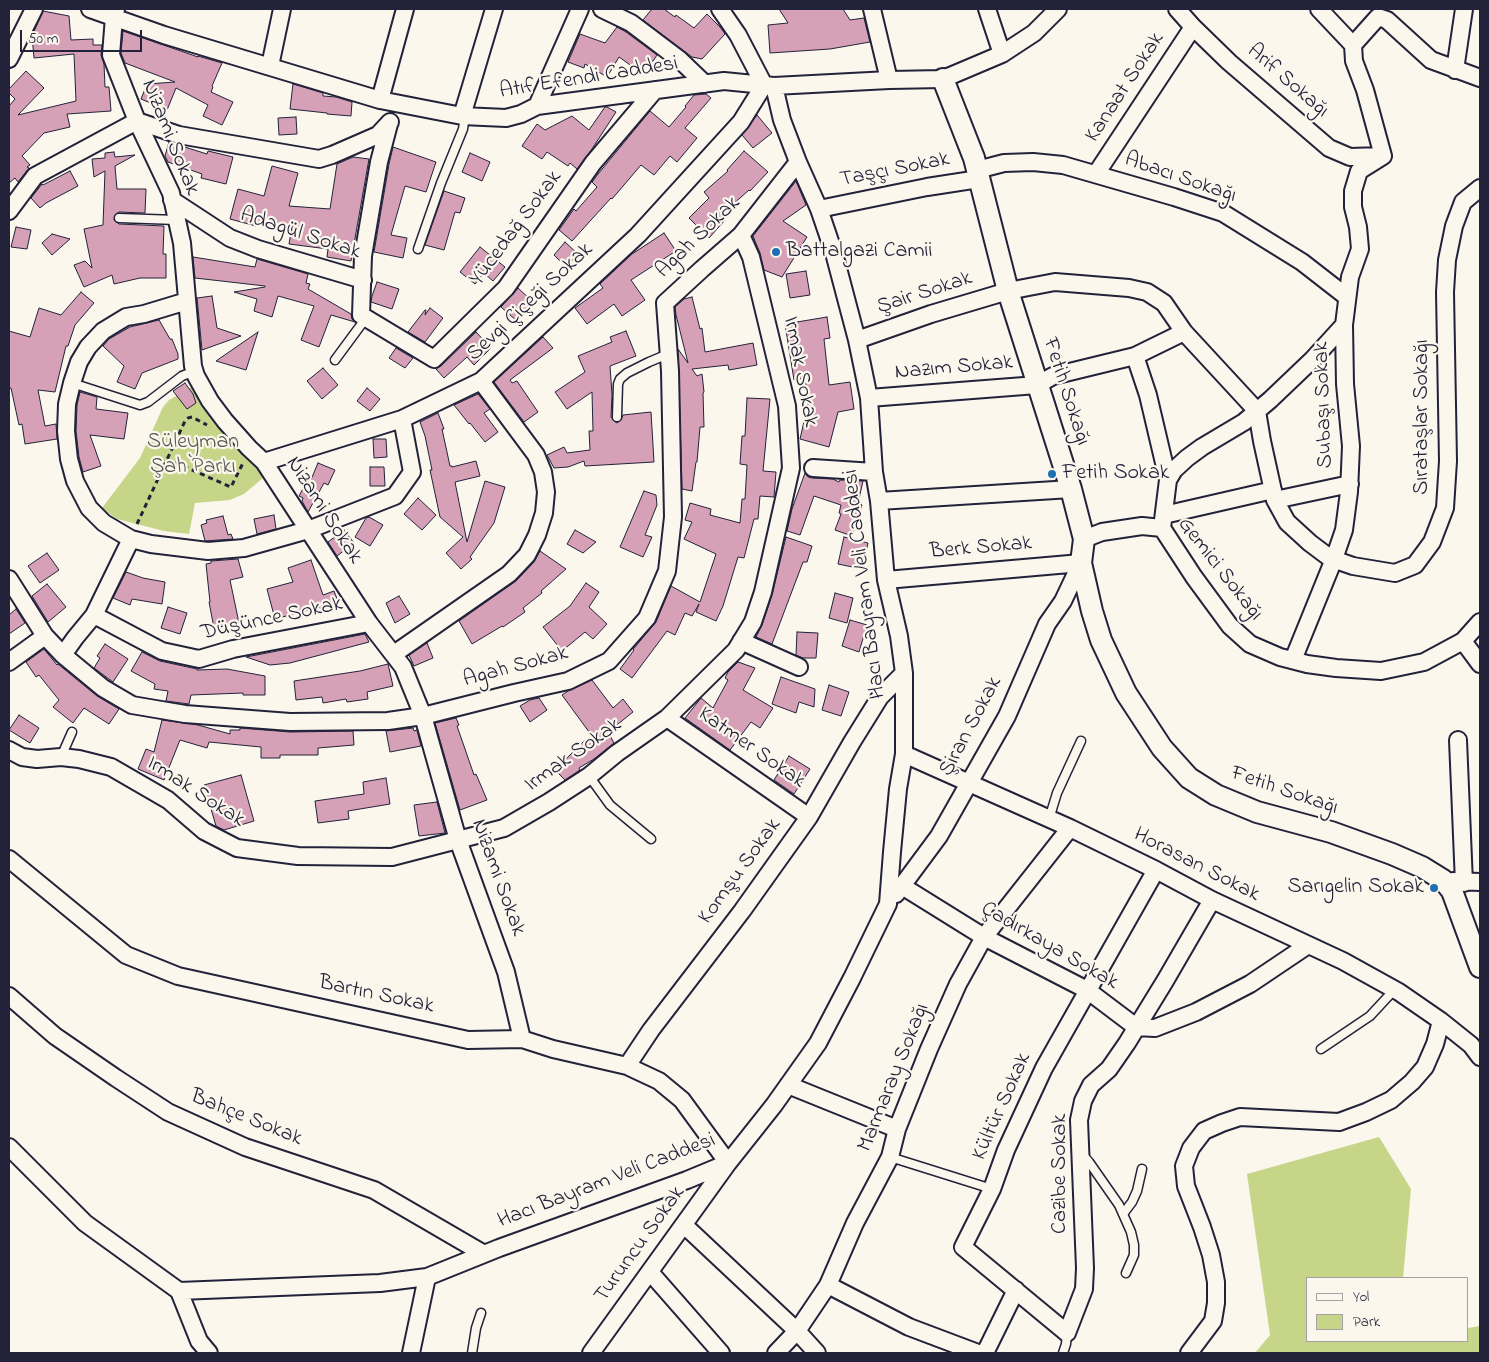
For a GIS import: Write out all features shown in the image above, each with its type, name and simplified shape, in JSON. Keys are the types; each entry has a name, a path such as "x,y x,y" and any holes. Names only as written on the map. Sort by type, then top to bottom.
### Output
{"street":[{"path":"9,59 34,9"},
{"name":"Atıf Efendi Caddesi","path":"90,9 115,13 164,35 380,100 463,116 506,118 521,114 536,106 724,81 769,86 943,79 1002,54 1034,33 1058,9"},
{"path":"270,66 282,9"},
{"path":"380,100 406,9"},
{"path":"463,116 494,9"},
{"path":"536,106 580,9"},
{"path":"602,9 631,22 680,60 705,84"},
{"name":"Hacı Bayram Veli Caddesi","path":"179,1291 380,1283 427,1277 728,1164 748,1140 818,1043 888,904 898,789 904,754 904,673 899,636 886,580 874,472 869,398 857,340 834,253 819,209 798,162 769,86 720,9"},
{"path":"872,9 889,80"},
{"path":"987,9 1002,54"},
{"name":"Arif Sokağı","path":"1177,9 1193,28 1230,62 1329,148 1350,157 1384,156"},
{"path":"1319,9 1353,45 1354,61 1368,100 1384,156"},
{"path":"1455,70 1464,9"},
{"name":"Nizami Sokak","path":"115,13 111,55 137,121 171,193 182,243 195,371 210,401 225,421 264,462 369,623 403,667 423,716 458,840 506,972 522,1039"},
{"path":"1353,45 1378,17 1388,14 1431,60 1480,78"},
{"name":"Kanaat Sokak","path":"1096,174 1193,28"},
{"name":"Fetih Sokağı","path":"943,79 974,158 1008,291 1071,489 1084,539 1081,563 1092,611 1101,640 1126,693 1162,748 1189,778 1216,794 1258,812 1331,832 1392,854 1422,867 1444,880"},
{"name":"Sevgi Çiçeği Sokak","path":"264,462 402,419 481,381 638,235 741,122 769,86"},
{"name":"Yücedağ Sokak","path":"366,318 434,360 506,288 593,163 655,90"},
{"path":"9,211 34,176 137,121 179,135 319,159 378,135 403,105"},
{"path":"366,318 361,315 363,256 389,124"},
{"name":"Subaşı Sokak","path":"1293,660 1344,530 1350,484 1351,446 1344,325 1350,278 1360,249 1358,227 1353,207 1353,191 1359,170 1384,156"},
{"name":"Agah Sokak","path":"9,582 45,636 63,655 103,688 132,705 185,714 290,722 388,720 423,716 514,692 568,681 609,661 648,618 667,571 673,517 668,354 664,303 741,235 798,162"},
{"name":"Abacı Sokağı","path":"978,174 1004,163 1033,162 1064,165 1174,197 1222,213 1302,262 1347,297"},
{"name":"Taşçı Sokak","path":"819,209 927,187 978,174"},
{"name":"Sırataşlar Sokağı","path":"1257,411 1274,495 1287,522 1334,559 1353,566 1395,573 1415,565 1432,542 1445,508 1448,462 1445,292 1447,260 1454,226 1463,202 1480,188"},
{"name":"Adagül Sokak","path":"172,200 230,238 258,250 363,280"},
{"name":"Irmak Sokak","path":"9,750 22,757 37,759 61,757 111,767 168,800 204,831 236,848 298,856 392,856 504,828 589,776 617,753 667,718 736,650 753,622 763,592 791,468 787,406 751,257 741,235"},
{"path":"1008,291 1055,282 1129,288 1147,292 1164,303 1184,332 1257,411"},
{"name":"Şair Sokak","path":"857,340 931,314 1008,291"},
{"path":"187,301 144,314 126,317 103,331 88,347 79,362 66,404 69,459 75,481 94,513 104,523 131,538 151,544 208,551 244,548 308,530 395,496 412,472 402,419"},
{"path":"1168,480 1174,470 1188,458 1244,422 1257,411 1313,359 1344,325"},
{"name":"Nazım Sokak","path":"869,398 1037,385 1053,376 1135,356 1184,332"},
{"path":"1135,356 1148,395 1168,480 1163,521 1274,495 1350,484"},
{"path":"394,654 509,574 527,554 544,513 546,492 543,472 536,454 481,381"},
{"path":"813,468 874,472"},
{"path":"878,501 1071,489"},
{"name":"Gemici Sokağı","path":"1084,539 1102,532 1163,521 1194,577 1230,626 1250,644 1280,657 1293,660 1336,668 1380,671 1424,662 1463,641 1480,622"},
{"path":"63,655 94,615 131,538"},
{"name":"Berk Sokak","path":"886,580 1081,563"},
{"name":"Şiran Sokak","path":"888,904 938,836 1007,716 1047,624 1062,601 1081,563"},
{"name":"Düşünce Sokak","path":"94,615 162,651 199,659 241,647 369,623"},
{"path":"9,662 45,636"},
{"path":"742,641 799,667"},
{"path":"1463,641 1480,664"},
{"name":"Komşu Sokak","path":"627,1066 651,1030 742,911 809,818 880,697 904,673"},
{"name":"Katmer Sokak","path":"667,718 809,818"},
{"path":"1444,880 1472,883 1458,740"},
{"name":"Horasan Sokak","path":"904,754 1070,828 1212,900 1343,961 1395,989 1441,1021 1471,1045 1480,1057"},
{"name":"Marmaray Sokağı","path":"776,1353 797,1331 828,1286 855,1223 890,1157 897,1129 929,1049 958,984 984,937 1070,828"},
{"name":"Bartın Sokak","path":"9,859 126,956 178,976 468,1040 522,1039 553,1049 627,1066 659,1081 682,1100 728,1164"},
{"name":"Kültür Sokak","path":"1067,1333 963,1247 992,1190 1006,1150 1044,1068 1156,870"},
{"path":"1444,880 1452,891 1480,967"},
{"name":"Çadırkaya Sokak","path":"902,886 984,937 1087,990 1136,1027"},
{"name":"Cazibe Sokak","path":"1067,1333 1084,1289 1085,1268 1079,1120 1083,1101 1092,1085 1109,1069 1136,1027 1212,900"},
{"path":"1136,1027 1155,1028 1196,1012 1250,984 1308,945"},
{"name":"Bahçe Sokak","path":"9,996 55,1036 168,1112 245,1147 374,1190 484,1254"},
{"path":"1189,1353 1213,1321 1216,1303 1216,1282 1208,1245 1186,1186 1184,1166 1191,1148 1204,1132 1240,1117 1339,1122 1391,1100 1426,1067 1441,1021"},
{"path":"788,1085 897,1129"},
{"path":"9,1147 85,1223 179,1291 199,1341 209,1353"},
{"name":"Turuncu Sokak","path":"591,1353 728,1164"},
{"path":"684,1225 797,1331 817,1353"},
{"path":"650,1272 720,1353"},
{"path":"411,1353 427,1277"},
{"path":"828,1286 909,1327 978,1353"},
{"path":"985,1353 1016,1290"}],"lane":[{"path":"418,249 441,183 463,129 463,116"},
{"path":"118,218 177,220"},
{"path":"335,360 366,318"},
{"path":"617,417 618,384 620,380 627,373 668,354"},
{"path":"72,383 140,405 148,402 182,376 195,371"},
{"path":"61,757 72,732"},
{"path":"1049,819 1057,793 1081,741"},
{"path":"589,776 610,805 651,839"},
{"path":"1321,1050 1370,1016 1395,989"},
{"path":"1080,1152 1119,1206 1131,1232 1134,1255 1126,1273"},
{"path":"890,1157 992,1190"},
{"path":"1123,1214 1137,1191 1142,1169"},
{"path":"472,1353 476,1328 481,1313"},
{"path":"1063,1353 1067,1333"}],"path":[{"path":"131,538 182,425 188,418 192,417 212,427"},
{"path":"167,459 231,487 250,448"}],"green space":[{"name":"Süleyman Şah Parkı","path":"197,384 257,464 263,478 244,494 230,500 195,503 189,534 164,531 117,519 102,508 140,458 163,407 169,400"},
{"path":"1379,1137 1411,1189 1403,1277 1306,1277 1306,1342 1469,1342 1469,1328 1480,1326 1480,1353 1255,1353 1270,1335 1247,1174"}],"building":[{"path":"652,9 664,9 694,28 707,14 725,34 702,59 692,57 643,20"},
{"path":"779,9 843,9 850,20 864,18 870,42 830,49 770,53 768,25 788,23"},
{"path":"43,11 69,16 71,40 93,39 93,45 102,45 101,55 104,64 105,87 109,87 111,111 67,114 70,127 44,133 22,156 30,165 27,167 29,168 18,182 15,178 9,183 9,106 15,99 9,93 9,89 26,71 44,88 18,115 76,101 74,54 34,58 32,36"},
{"path":"617,27 657,55 653,61 633,67 619,57 607,77 585,64 584,68 568,62 580,34 605,43"},
{"path":"123,31 198,57 222,63 211,92 233,102 222,125 203,116 208,105 176,88 167,110 141,99 147,84 175,82 125,63 121,53"},
{"path":"293,84 323,93 323,96 336,97 352,102 351,116 290,109"},
{"path":"706,94 711,98 685,128 697,138 677,162 670,156 654,175 641,165 572,241 559,230 574,209 576,211 597,187 592,182 650,111 669,127 694,95"},
{"path":"605,107 616,112 577,169 570,163 568,166 547,152 542,159 522,146 537,124 545,130 572,116 589,130"},
{"path":"757,115 772,133 753,148 742,135"},
{"path":"296,117 297,134 279,135 278,118"},
{"path":"169,142 207,154 208,151 233,157 226,184 201,178 202,174 168,162 165,156"},
{"path":"393,147 436,162 426,192 405,186 391,235 407,238 403,258 374,252"},
{"path":"744,151 768,172 750,191 721,215 725,220 709,238 689,218 709,198 704,192 728,171"},
{"path":"114,152 115,157 135,155 115,166 117,189 146,189 145,213 119,212 115,215 114,220 119,224 164,226 163,254 166,254 166,278 140,278 114,284 112,275 84,287 74,265 85,261 92,268 84,229 103,225 105,171 94,177 92,159 105,158 105,153"},
{"path":"470,153 490,162 482,181 462,172"},
{"path":"353,157 369,159 351,261 327,257 328,249 289,244 292,226 257,223 256,226 230,219 238,189 264,196 272,166 298,173 289,206 330,209 337,164"},
{"path":"70,171 78,186 40,208 31,198 42,184"},
{"name":"Battalgazi Camii","path":"796,181 806,205 783,221 807,237 782,277 764,270 753,236"},
{"path":"444,191 465,198 460,213 455,212 444,250 425,245"},
{"path":"16,227 31,230 27,249 11,247"},
{"path":"664,233 676,251 631,280 645,300 622,316 614,304 587,324 575,308 603,288 600,284 632,254"},
{"path":"52,234 70,239 52,255 42,243"},
{"path":"565,242 578,254 566,267 554,255"},
{"path":"480,247 505,267 493,281 484,273 475,284 460,272"},
{"path":"193,257 255,267 257,259 308,274 306,283 310,284 308,289 351,314 355,322 331,315 319,347 301,340 314,306 278,296 272,317 254,311 257,299 234,292 265,286 195,278"},
{"path":"806,271 810,295 790,298 786,274"},
{"path":"377,282 399,289 392,309 371,302"},
{"path":"518,288 534,303 517,321 501,307"},
{"path":"81,292 94,303 75,325 68,346 66,346 55,392 38,390 45,426 56,424 57,439 25,444 22,424 19,425 11,388 9,388 9,331 30,337 39,308 61,315"},
{"path":"212,296 217,328 241,336 202,350 197,298"},
{"path":"692,297 700,329 702,328 705,352 753,343 757,365 729,370 728,365 692,369 697,376 702,374 704,427 700,427 692,491 682,489 678,349 688,363 675,307 684,299"},
{"path":"430,308 443,318 425,342 408,332 425,310 425,315"},
{"path":"827,317 830,338 824,339 829,385 850,382 854,409 838,412 829,447 800,439 808,404 805,378 794,380 785,324"},
{"path":"159,320 170,339 172,339 178,359 142,373 135,389 117,382 124,366 103,346 109,339 130,327"},
{"path":"626,331 636,356 610,366 611,417 617,423 623,415 651,412 654,462 585,466 584,461 568,467 554,468 547,455 564,447 567,453 590,450 589,431 593,431 592,392 567,409 555,392 585,372 578,356 612,342 610,337"},
{"path":"258,332 246,370 216,361"},
{"path":"476,332 491,348 474,365 467,357 444,378 436,369"},
{"path":"543,337 553,348 510,380 512,383 517,381 538,412 524,422 494,382"},
{"path":"396,348 413,358 405,368 389,358"},
{"path":"323,368 338,385 322,399 307,381"},
{"path":"185,383 193,394 196,403 187,409 173,391"},
{"path":"367,388 380,399 370,411 357,401"},
{"path":"80,392 97,397 96,409 128,413 124,439 90,435 101,466 83,472 76,431 77,405"},
{"path":"478,394 490,409 484,413 498,432 485,442 454,405"},
{"path":"747,398 770,399 763,471 776,472 774,497 760,496 758,519 754,519 744,558 738,557 723,606 716,621 696,612 699,604 692,616 685,613 675,635 667,631 632,678 620,669 633,649 656,622 671,586 700,602 716,554 684,539 692,522 685,520 690,503 711,509 710,515 740,523 742,499 745,499 747,465 740,464 742,436 745,436"},
{"path":"438,413 444,429 442,429 450,466 476,461 480,476 455,482 467,542 485,481 505,487 494,523 470,557 472,559 461,569 446,553 463,537 440,517 425,436 420,422"},
{"path":"373,439 386,439 387,457 374,458"},
{"path":"318,463 335,470 328,485 324,483 308,512 302,501 303,498 299,496 307,481 310,482"},
{"path":"370,467 384,467 385,486 370,486"},
{"path":"805,473 808,477 833,479 839,482 840,480 863,481 858,503 862,505 852,536 835,530 841,514 839,513 841,505 814,496 800,535 787,531 792,509"},
{"path":"644,491 656,495 657,505 645,535 652,537 643,557 620,547"},
{"path":"418,498 436,515 422,530 404,514"},
{"path":"274,515 276,529 257,534 254,519"},
{"path":"223,516 228,535 231,534 233,539 205,541 201,525 207,523 206,520"},
{"path":"369,517 383,525 370,546 355,537 366,518"},
{"path":"344,530 354,543 337,556 328,542"},
{"path":"575,530 596,542 583,553 567,544"},
{"path":"786,537 812,546 807,562 803,562 772,644 756,637 772,595"},
{"path":"844,537 868,543 862,569 838,564"},
{"path":"540,551 566,569 541,591 542,593 523,608 525,612 472,644 459,621 516,581 534,562"},
{"path":"47,553 59,570 40,583 28,566"},
{"path":"238,559 243,577 230,580 239,623 214,628 209,602 206,564 211,563 211,561"},
{"path":"311,560 323,595 334,591 339,604 321,611 320,607 275,619 267,589 293,582 288,568"},
{"path":"126,572 143,578 165,582 162,604 132,599 130,605 113,598"},
{"path":"586,583 599,592 589,607 607,624 593,639 585,632 562,651 543,627 570,606"},
{"path":"47,584 66,607 48,622 32,596"},
{"path":"835,593 853,598 847,623 829,618"},
{"path":"399,596 410,614 395,623 386,603"},
{"path":"168,607 187,613 180,634 161,628"},
{"path":"16,609 25,623 9,634 9,615"},
{"path":"850,620 867,625 859,652 842,646"},
{"path":"797,632 818,633 816,658 803,658 796,655"},
{"path":"365,634 369,642 290,663 270,665 246,657"},
{"path":"427,643 433,658 414,666 409,655"},
{"path":"105,644 128,659 113,682 94,668 100,658 97,656"},
{"path":"44,649 57,665 97,696 119,709 109,724 84,708 73,723 53,707 59,700 39,675 36,677 26,662"},
{"path":"142,652 160,661 197,670 227,669 265,676 265,695 243,695 243,693 191,695 189,704 166,701 168,691 154,689 155,684 131,671"},
{"path":"738,662 755,668 743,690 773,708 760,728 751,722 730,750 685,718 701,698 713,708 728,680 725,678 728,672"},
{"path":"388,664 393,686 367,692 368,699 347,702 346,699 323,703 322,697 296,700 294,681 360,671"},
{"path":"781,677 815,689 814,707 799,702 796,713 772,704"},
{"path":"592,680 613,708 623,699 633,712 608,732 614,743 565,780 555,770 584,741 592,736 562,695"},
{"path":"829,685 849,692 841,716 822,710"},
{"path":"539,698 547,710 530,722 520,706 530,700"},
{"path":"19,715 39,728 30,743 9,730"},
{"path":"456,718 474,775 476,774 487,800 460,810 435,723"},
{"path":"162,720 198,725 230,734 230,730 240,730 240,728 290,732 353,731 354,745 318,748 318,755 280,755 280,758 261,758 261,747 209,742 207,748 180,740 164,780 138,769 146,749 154,752"},
{"path":"413,728 414,731 417,730 421,746 390,752 386,731"},
{"path":"789,756 810,769 794,794 774,780"},
{"path":"241,775 254,821 224,830 216,826 204,785"},
{"path":"386,778 390,804 348,811 349,819 318,823 315,801 364,794 363,782"},
{"path":"437,802 445,833 419,836 414,805"}],"place":[{"name":"Battalgazi Camii","path":"776,252"},
{"name":"Fetih Sokak","path":"1052,474"},
{"name":"Sarıgelin Sokak","path":"1434,888"}]}
